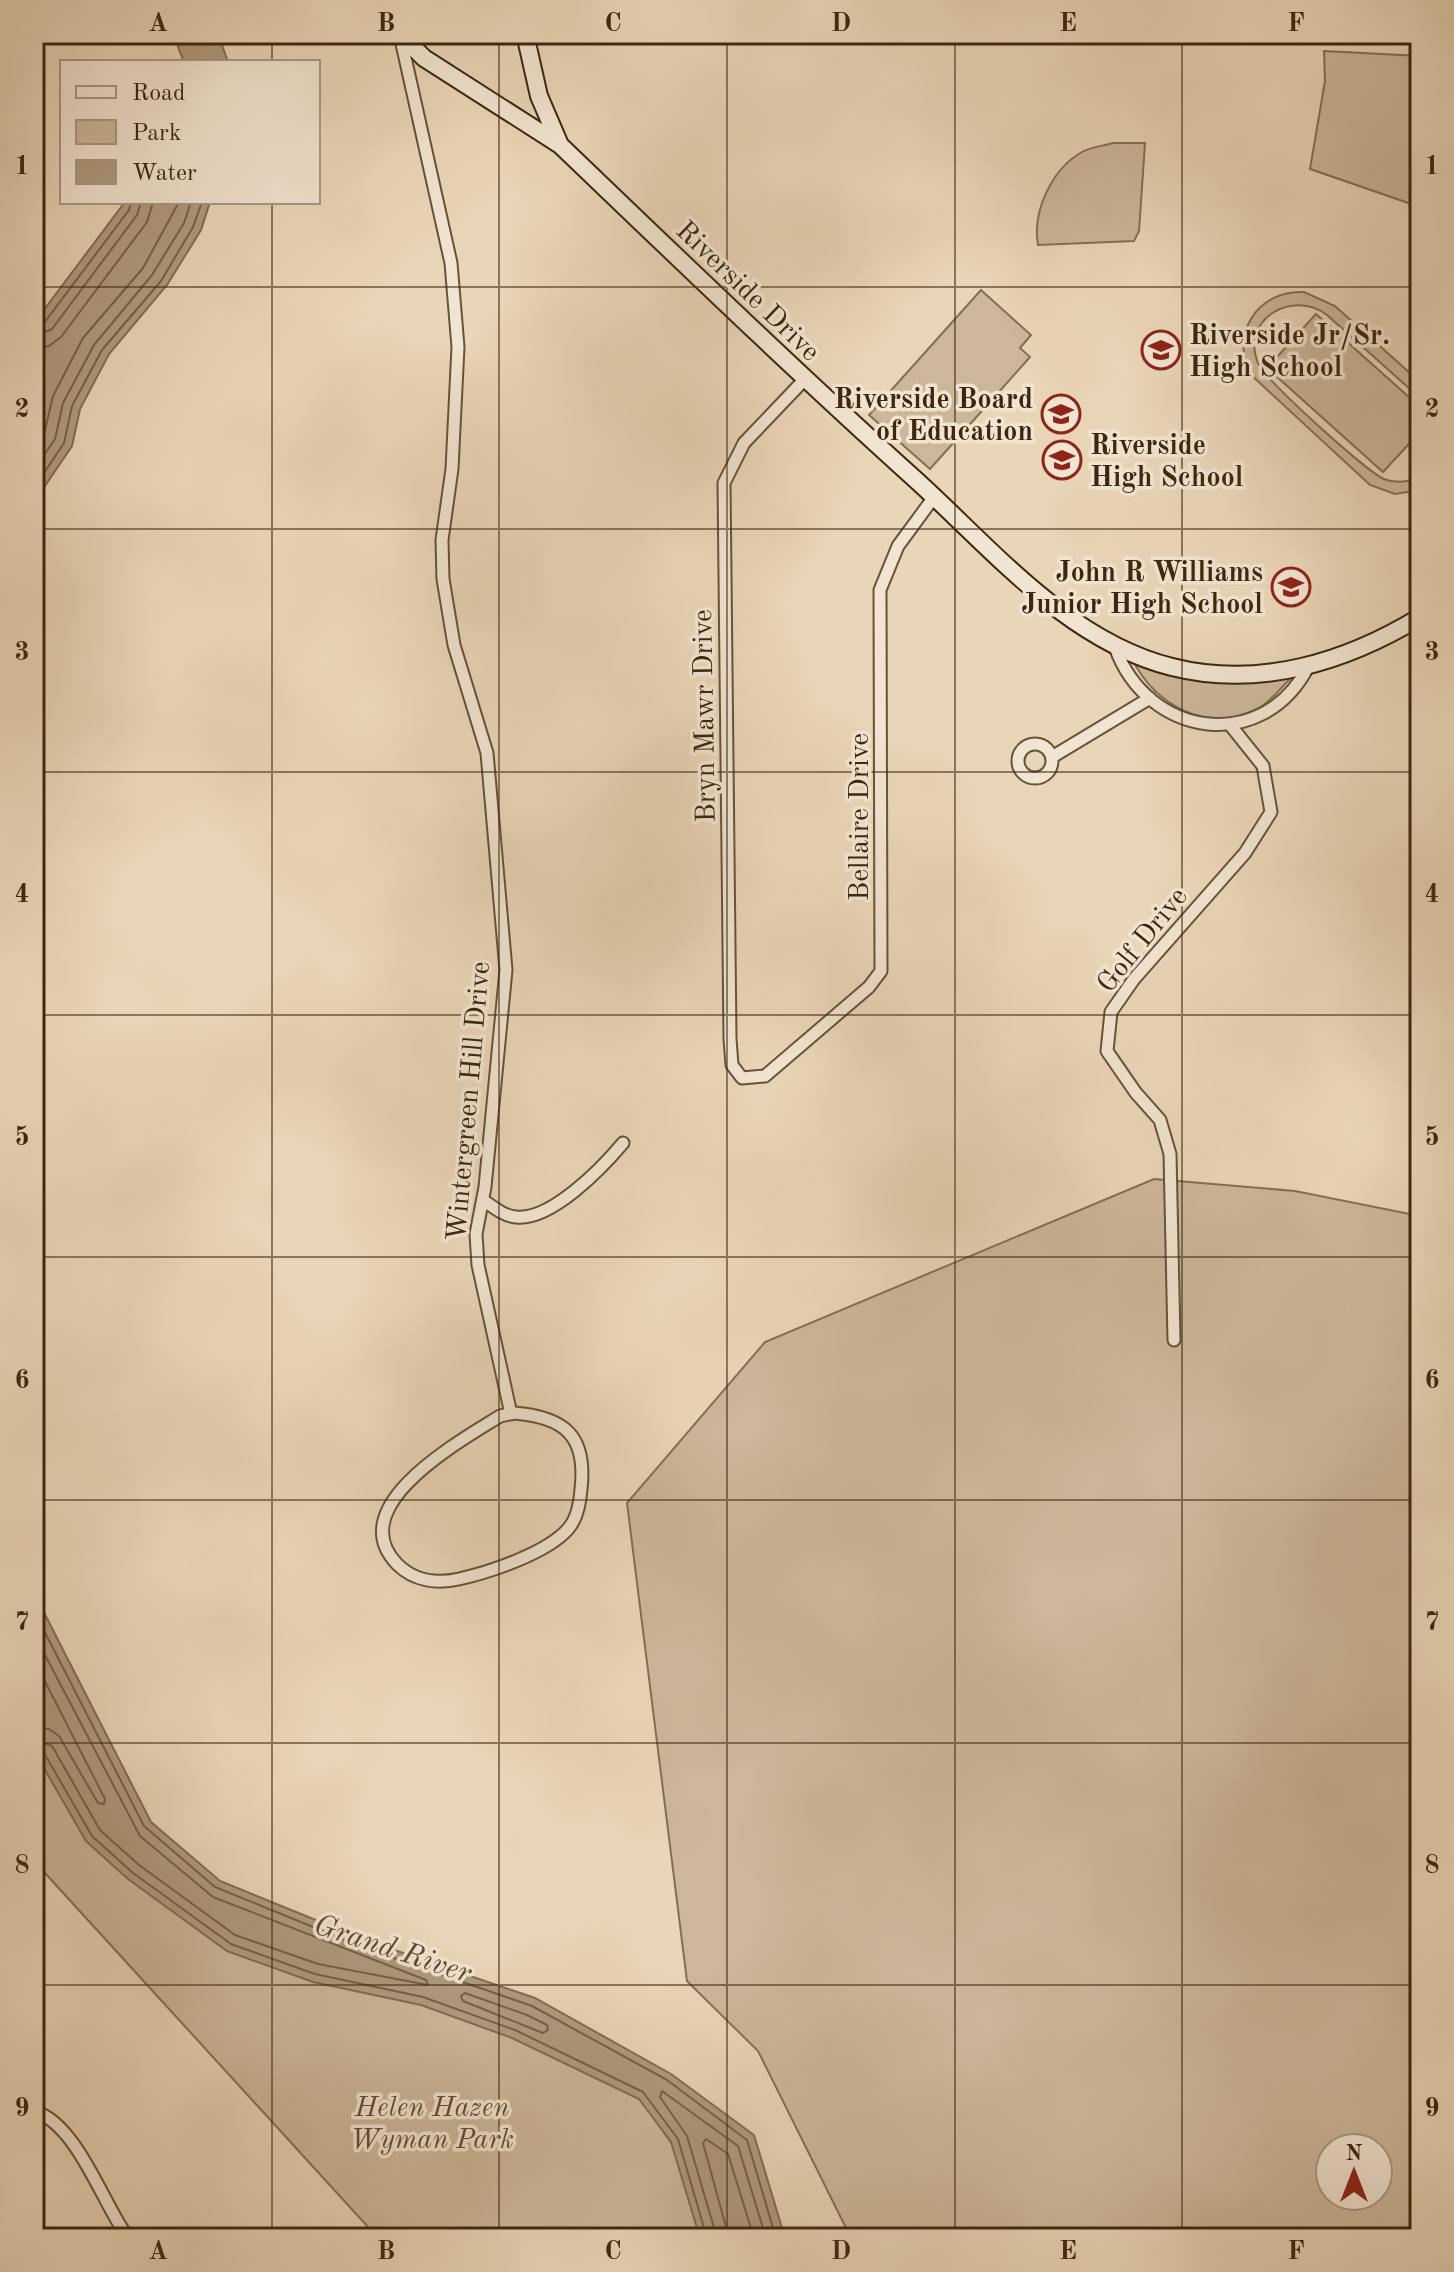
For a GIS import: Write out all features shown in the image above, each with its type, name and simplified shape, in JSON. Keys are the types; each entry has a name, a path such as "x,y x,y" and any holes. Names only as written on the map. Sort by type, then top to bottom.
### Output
{"main road":[{"path":"400,34 424,58 560,145"},
{"name":"Riverside Drive","path":"525,34 539,96 560,145 805,379 1024,579 1085,629 1115,647 1173,667 1251,675 1308,667 1353,652 1420,617"}],"street":[{"name":"Wintergreen Hill Drive","path":"400,34 451,263 458,347 452,469 442,540 443,579 454,645 487,753 506,970 483,1200 476,1234 478,1265 511,1414"},
{"name":"Bryn Mawr Drive","path":"742,1078 732,1065 730,1039 724,483 744,443 805,379"},
{"name":"Bellaire Drive","path":"742,1078 755,1079 775,1068 869,987 881,971 880,590 898,546 934,497"},
{"path":"1115,647 1121,663 1150,698 1194,725 1231,726 1281,702 1297,688 1308,667"},
{"path":"1052,757 1150,698"},
{"name":"Golf Drive","path":"1174,1340 1170,1154 1160,1120 1136,1093 1107,1051 1111,1012 1134,979 1245,853 1271,812 1263,766 1231,726"},
{"path":"483,1200 505,1215 519,1218 539,1213 566,1197 604,1166 623,1143"},
{"path":"511,1414 553,1419 568,1430 581,1451 580,1496 570,1527 545,1549 459,1579 427,1581 410,1575 395,1562 386,1545 384,1529 401,1490 424,1465 500,1416 511,1414"},
{"path":"34,2111 48,2115 68,2136 128,2238"}],"green space":[{"path":"1324,51 1420,56 1420,207 1310,169 1325,81"},
{"path":"1113,143 1145,143 1139,231 1134,241 1038,245 1041,205 1053,180 1071,159 1082,152"},
{"path":"981,290 1031,335 1020,348 1030,357 930,469 869,415"},
{"path":"1304,292 1335,306 1420,382 1420,398 1327,315 1314,308 1299,305 1285,307 1263,322 1256,333 1254,347 1258,363 1317,425 1374,473 1388,481 1402,482 1420,477 1420,490 1395,494 1370,485 1250,374 1244,344 1252,317 1273,298"},
{"path":"1316,314 1420,407 1420,432 1383,472 1267,368"},
{"path":"1132,659 1294,675 1257,709 1238,716 1202,717 1169,702 1142,676"},
{"path":"1154,1179 1295,1191 1420,1216 1420,2238 851,2238 758,2051 687,1981 627,1503 765,1342"},
{"name":"Helen Hazen Wyman Park","path":"34,1673 149,1862 630,2084 738,2238 378,2238 34,1861"}],"water":[{"path":"173,34 218,34 227,60 183,60"},
{"path":"123,204 209,204 201,230 167,285 109,354 80,409 72,446 34,502 34,323"},
{"path":"34,1593 151,1822 220,1881 365,1940 535,1998 671,2074 754,2135 785,2238 700,2238 671,2142 639,2099 512,2038 421,2005 313,1982 227,1951 128,1879 86,1841 34,1751"}],"place":[{"name":"Riverside Jr/Sr. High School","path":"1161,350"},
{"name":"Riverside Board of Education","path":"1061,414"},
{"name":"Riverside High School","path":"1062,460"},
{"name":"John R Williams Junior High School","path":"1291,587"}],"water label":[{"name":"Grand River","path":"393,1948"}]}
